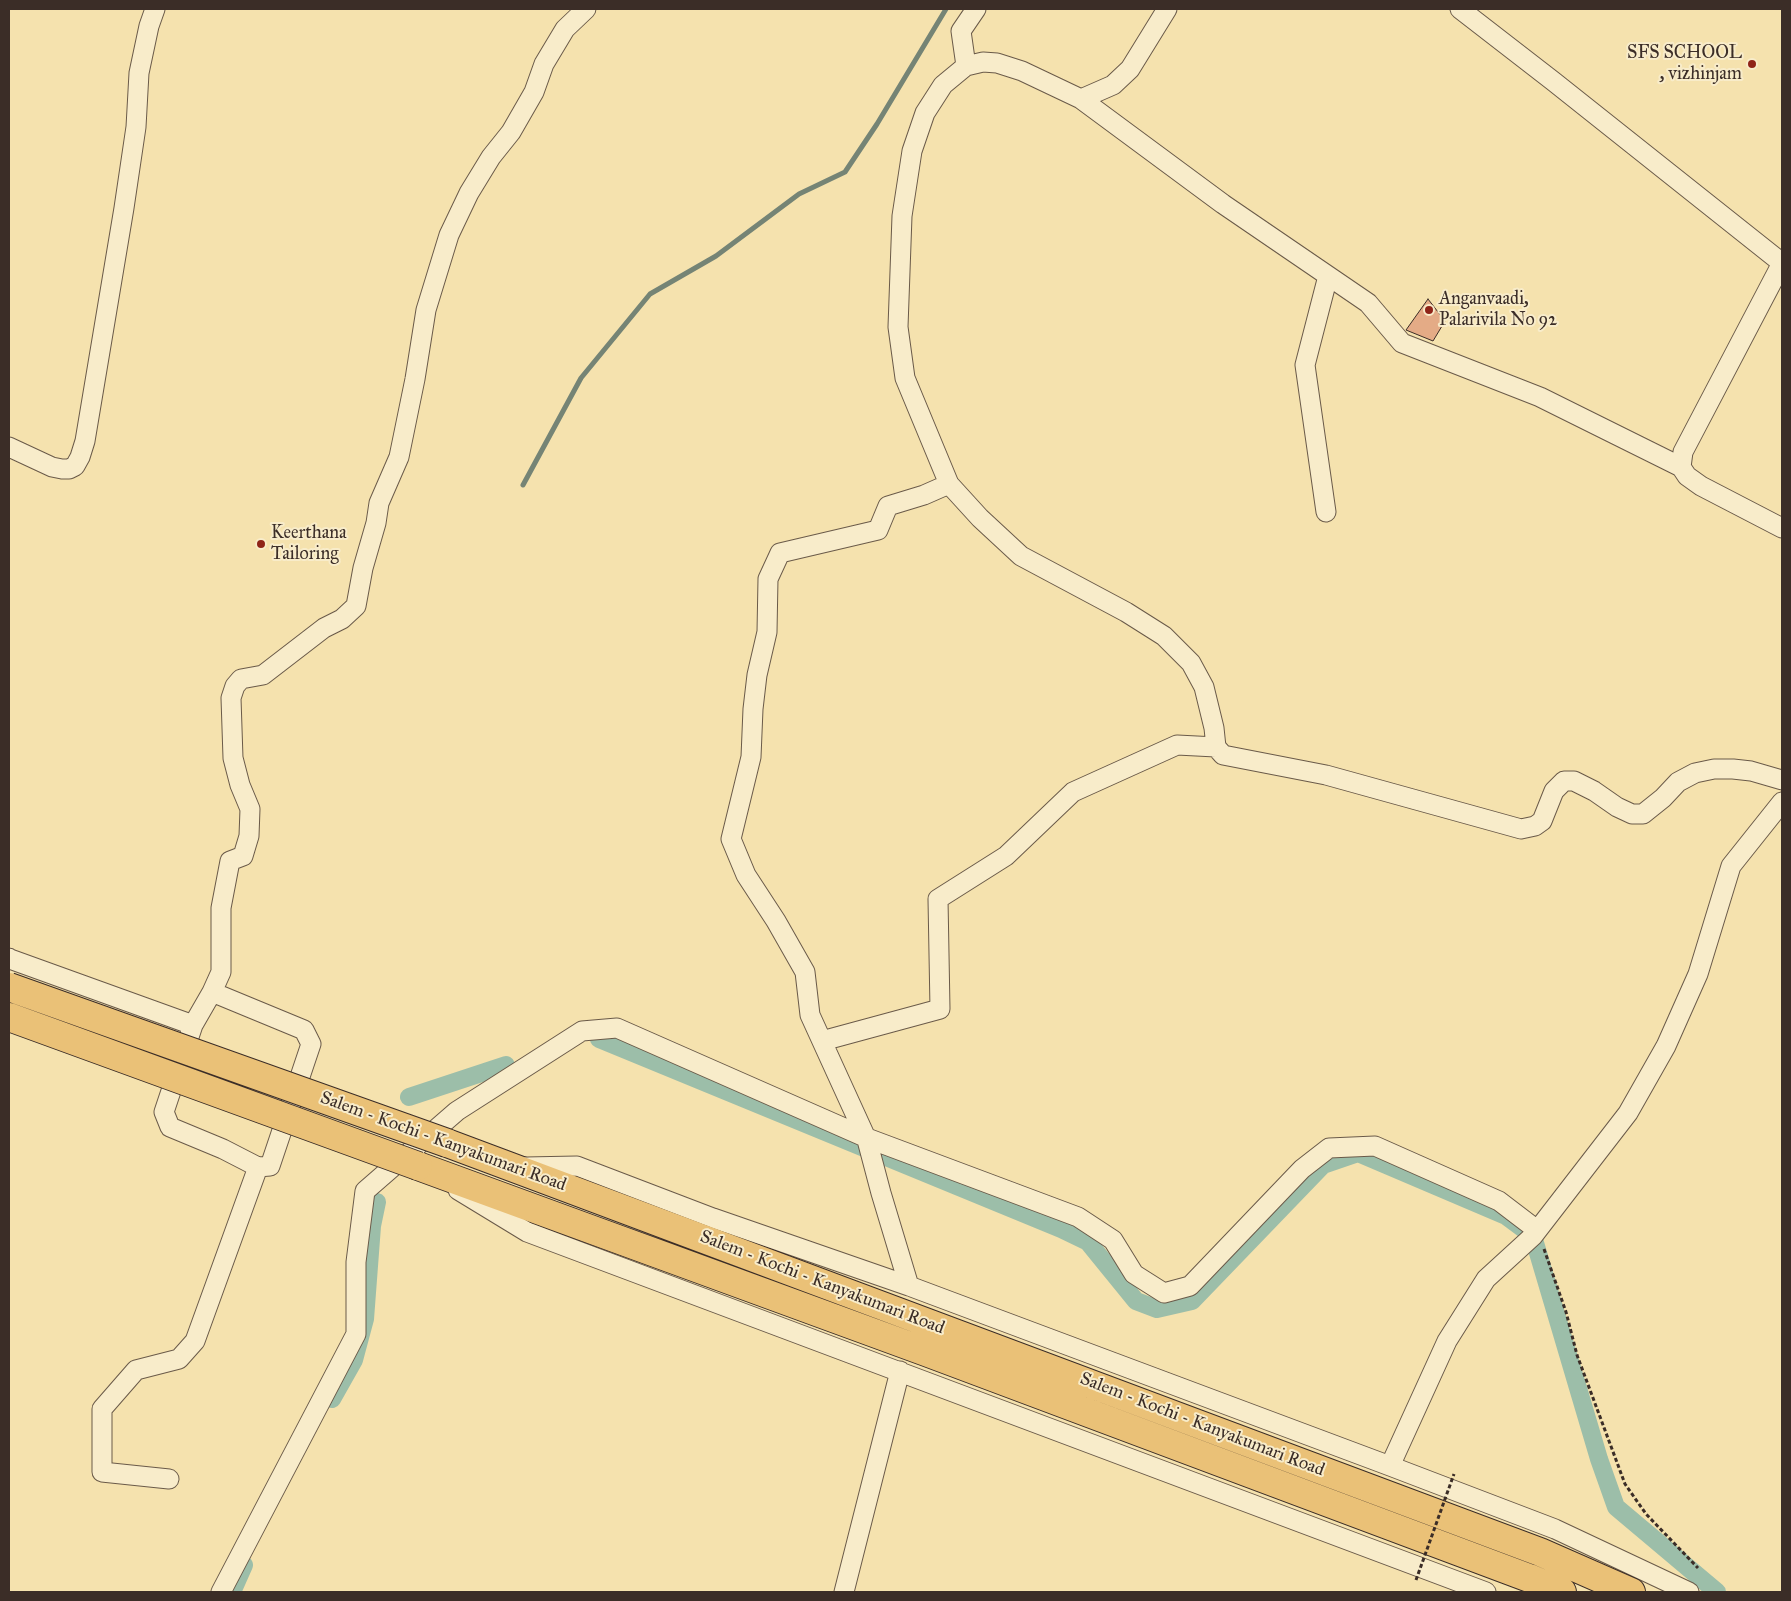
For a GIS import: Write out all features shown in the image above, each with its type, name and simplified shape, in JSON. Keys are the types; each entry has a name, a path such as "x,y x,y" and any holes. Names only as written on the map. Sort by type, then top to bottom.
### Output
{"highway":[{"name":"Salem - Kochi - Kanyakumari Road","path":"9,987 513,1167 1540,1552 1631,1592"},
{"name":"Salem - Kochi - Kanyakumari Road","path":"9,1016 935,1356 1562,1592"}],"street":[{"path":"9,447 62,469 69,469 75,466 80,457 85,441 124,208 136,127 139,73 149,26 155,9"},
{"path":"212,992 304,1030 311,1044 270,1166 258,1167 223,1149 170,1127 164,1112 193,1025 221,972 221,908 226,875 230,861 243,856 249,836 250,809 240,785 233,758 231,698 235,686 242,680 262,675 324,628 342,619 356,606 379,502 398,457 415,379 426,310 449,235 469,193 491,157 511,132 534,92 544,64 566,29 586,9"},
{"path":"966,66 962,31 976,9"},
{"path":"1081,98 1113,84 1130,69 1167,9"},
{"path":"1460,9 1782,263 1683,452 1681,467"},
{"path":"1782,528 1701,486 1687,476 1681,467 1540,397 1402,343 1368,303 1222,204 1081,98 1022,71 997,63 983,62 966,66 943,85 925,113 912,151 902,216 898,327 905,378 949,484 980,518 1020,556 1126,612 1171,642 1191,663 1204,687 1214,728 1216,747 1223,755 1326,775 1520,829 1535,826 1542,821 1554,791 1564,781 1574,781 1632,814 1643,814 1663,798 1678,782 1695,773 1714,769 1733,769 1751,771 1782,780"},
{"path":"1326,512 1305,365 1328,276"},
{"path":"909,1286 867,1139 810,1015 805,972 776,921 746,875 731,839 751,757 753,709 757,675 767,632 768,579 780,553 878,530 888,506 924,495 949,484"},
{"path":"822,1041 940,1009 938,899 1006,856 1073,792 1177,745 1216,747"},
{"path":"1390,1466 1447,1341 1486,1279 1537,1230 1628,1113 1666,1046 1698,974 1731,866 1782,802"},
{"path":"9,1016 9,959 193,1025"},
{"path":"221,1592 356,1334 356,1262 365,1191 457,1112 582,1031 617,1028 867,1139 1078,1217 1113,1240 1134,1274 1164,1292 1190,1286 1302,1169 1329,1148 1376,1146 1499,1201 1537,1230"},
{"path":"418,1166 527,1232 1486,1592"},
{"path":"513,1167 577,1166 713,1218 909,1286 1555,1529 1689,1592"},
{"path":"169,1479 102,1472 102,1409 136,1370 179,1359 195,1341 258,1167"},
{"path":"844,1592 900,1371"}],"path":[{"path":"1537,1230 1566,1312 1577,1356 1624,1484 1646,1514 1698,1568"},
{"path":"1416,1580 1454,1474"}],"building":[{"name":"Anganvaadi, Palarivila No 92","path":"1428,299 1445,321 1433,341 1406,330"}],"waterway":[{"path":"523,485 581,378 650,294 716,256 799,194 845,172 877,124 946,9"},
{"path":"599,1039 1061,1229 1088,1242 1136,1301 1157,1309 1192,1301 1323,1165 1358,1153 1506,1216 1533,1236 1599,1459 1616,1507 1717,1592"},
{"path":"409,1097 506,1065"},
{"path":"332,1399 354,1360 365,1319 372,1226 377,1202"},
{"path":"232,1592 244,1565"}],"place":[{"name":"SFS SCHOOL , vizhinjam","path":"1752,64"},
{"name":"Anganvaadi, Palarivila No 92","path":"1429,310"},
{"name":"Keerthana Tailoring","path":"261,544"}]}
